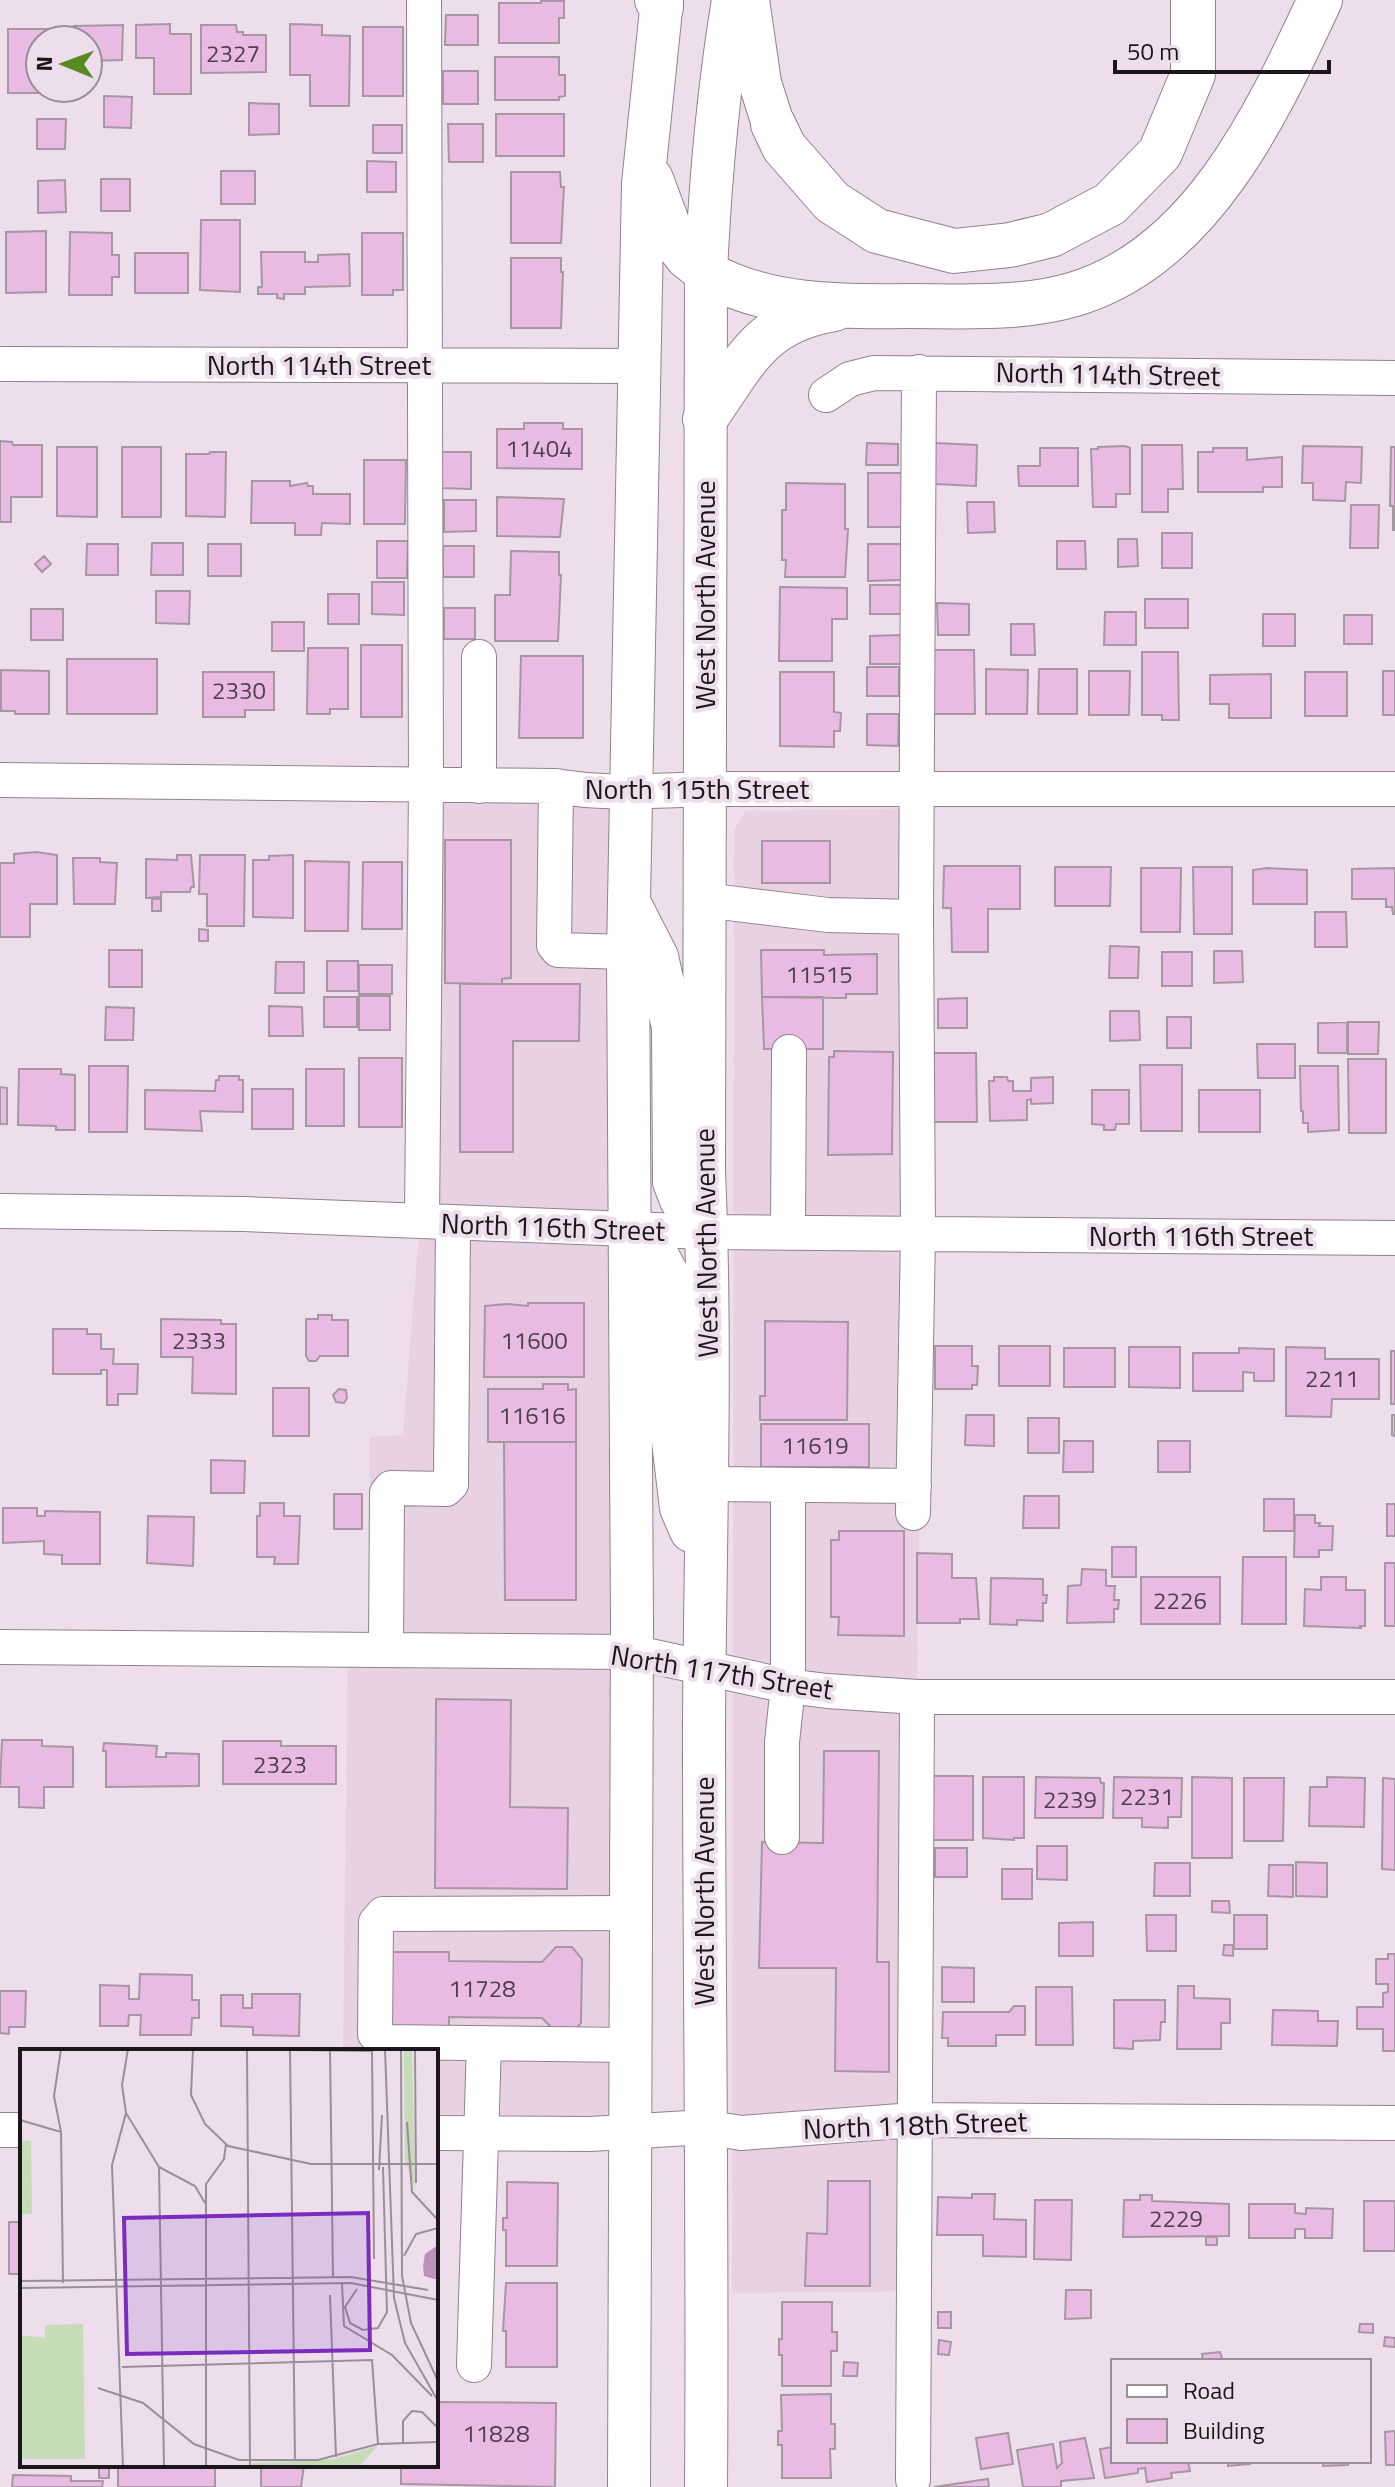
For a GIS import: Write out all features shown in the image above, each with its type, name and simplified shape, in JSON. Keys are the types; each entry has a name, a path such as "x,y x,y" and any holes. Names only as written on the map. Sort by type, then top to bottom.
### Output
{"highway":[{"path":"773,124 784,147 832,202 877,231 954,251 1010,245 1051,235 1110,204 1160,153 1193,74 1193,0"},
{"path":"705,419 755,348 780,326 807,314 847,307 1000,305 1044,300 1100,285 1143,259 1191,218 1217,189 1253,134 1320,0"},
{"path":"706,273 738,290 847,307"}],"main road":[{"name":"West North Avenue","path":"706,2487 706,273 710,186 733,0"},
{"path":"748,0 760,83 773,124"},
{"path":"629,2487 632,1652 628,952 639,366 646,159 660,2"},
{"path":"646,159 676,244 706,273"},
{"path":"629,902 657,957 673,1027 674,1182 681,1200 706,1232"},
{"path":"631,1230 653,1247 672,1283 672,1433 681,1508 707,1570"}],"street":[{"path":"386,1649 387,1493 391,1488 446,1489 451,1484 438,1222 426,785 424,0"},
{"name":"North 114th Street","path":"0,364 639,366"},
{"path":"707,1484 788,1486 914,1499 918,1234 919,372"},
{"name":"North 114th Street","path":"826,395 850,379 874,373 1395,378"},
{"path":"479,657 479,786"},
{"name":"North 115th Street","path":"0,780 556,786 582,791 630,792 704,789 1395,789"},
{"path":"556,786 554,945 558,950 628,952"},
{"path":"704,900 828,915 916,917"},
{"path":"788,1232 789,1052"},
{"name":"North 116th Street","path":"0,1211 244,1214 706,1232 1395,1238"},
{"path":"782,1837 782,1742 788,1686 788,1486"},
{"name":"North 117th Street","path":"0,1647 632,1652 788,1686 917,1697 1395,1697"},
{"path":"913,2480 917,1697"},
{"path":"630,2045 385,2042 375,2034 376,1922 383,1914 631,1913"},
{"path":"474,2365 484,2043"},
{"name":"North 118th Street","path":"438,2133 630,2133 705,2127 741,2133 914,2120 1395,2123"}],"shaded area":[{"path":"426,785 630,792 630,2045 605,2117 438,2114 438,2049 343,2049 348,1649 370,1649 370,1437 403,1435 423,1182"},
{"path":"929,808 917,1687 914,2291 732,2293 734,830 746,811"}],"building":[{"path":"564,1 564,18 559,18 559,43 499,43 499,3"},
{"path":"446,15 478,15 478,45 445,45"},
{"path":"170,24 170,34 191,34 191,94 154,94 154,58 136,58 136,25"},
{"path":"290,24 322,25 322,35 350,36 349,106 310,106 310,75 290,75"},
{"path":"104,25 123,25 122,60 104,61"},
{"path":"201,25 236,25 237,32 243,32 243,35 266,35 266,72 201,73"},
{"path":"363,27 403,27 403,96 363,96"},
{"path":"8,29 24,29 24,93 8,93"},
{"path":"495,57 559,57 559,75 565,75 565,96 559,97 559,100 495,100"},
{"path":"443,71 478,71 478,104 443,104"},
{"path":"104,96 132,97 131,128 104,127"},
{"path":"249,103 279,104 279,134 249,135"},
{"path":"496,114 564,114 564,156 496,156"},
{"path":"37,119 66,119 65,149 37,149"},
{"path":"448,124 483,124 483,162 449,162"},
{"path":"373,125 402,125 402,153 373,153"},
{"path":"367,161 396,162 396,192 367,192"},
{"path":"221,171 255,171 255,204 221,204"},
{"path":"511,172 560,172 561,187 564,187 561,243 511,243"},
{"path":"101,179 130,179 130,211 101,211"},
{"path":"65,180 66,212 38,213 38,181"},
{"path":"201,220 240,220 240,292 200,290"},
{"path":"46,231 46,292 6,293 6,232"},
{"path":"70,232 112,233 112,255 119,255 119,277 112,277 112,295 69,295"},
{"path":"362,233 403,233 403,290 393,290 393,295 362,295"},
{"path":"261,252 305,252 305,262 318,262 318,255 349,254 350,286 305,287 305,294 284,294 284,299 277,298 277,294 258,294 258,287 262,287"},
{"path":"135,253 188,253 188,293 135,293"},
{"path":"511,258 561,258 561,328 511,328"},
{"path":"524,423 563,423 563,429 582,429 582,469 497,468 497,429 524,429"},
{"path":"0,441 12,442 13,445 42,445 42,497 11,497 11,522 0,522"},
{"path":"867,443 898,444 898,465 866,465"},
{"path":"935,443 977,445 976,486 935,484"},
{"path":"1142,445 1182,445 1183,489 1168,489 1168,512 1142,512"},
{"path":"1303,446 1362,447 1361,483 1346,482 1345,501 1313,500 1313,483 1302,483"},
{"path":"57,447 97,447 97,517 57,516"},
{"path":"122,447 161,447 161,517 122,517"},
{"path":"1391,447 1395,447 1395,530 1393,506 1390,506"},
{"path":"1040,448 1078,448 1078,486 1019,486 1018,466 1040,466"},
{"path":"1130,448 1130,494 1116,494 1116,507 1093,507 1091,449"},
{"path":"1213,448 1247,448 1247,460 1282,457 1282,487 1263,487 1263,492 1198,492 1198,452 1213,452"},
{"path":"226,452 225,517 186,516 186,454"},
{"path":"440,452 471,452 471,489 439,488"},
{"path":"364,460 406,460 405,524 364,524"},
{"path":"868,473 903,473 903,527 868,527"},
{"path":"252,481 290,481 290,486 307,483 313,486 313,494 350,494 350,524 322,523 321,535 295,535 295,523 251,523"},
{"path":"786,483 845,484 845,529 848,529 845,577 785,577 782,510 786,510"},
{"path":"497,497 564,499 560,537 497,536"},
{"path":"444,500 476,500 476,531 444,532"},
{"path":"967,502 994,502 995,532 968,533"},
{"path":"1351,505 1379,505 1378,548 1350,548"},
{"path":"1162,533 1192,533 1192,568 1162,568"},
{"path":"1118,539 1137,539 1138,566 1118,567"},
{"path":"377,541 408,541 407,578 377,578"},
{"path":"1057,541 1085,541 1086,569 1057,569"},
{"path":"152,543 183,543 183,575 151,575"},
{"path":"87,544 118,544 118,575 86,575"},
{"path":"208,544 241,544 241,576 208,576"},
{"path":"868,544 901,544 902,580 868,581"},
{"path":"443,546 474,546 474,577 443,577"},
{"path":"511,551 559,552 558,641 495,641 495,595 510,595"},
{"path":"44,556 51,564 42,572 35,564"},
{"path":"372,582 404,582 404,615 372,614"},
{"path":"870,585 901,585 901,614 870,614"},
{"path":"780,587 847,588 847,619 832,619 832,661 779,661"},
{"path":"156,591 190,591 189,624 156,623"},
{"path":"328,594 359,594 359,624 328,624"},
{"path":"1145,599 1188,599 1188,628 1145,628"},
{"path":"937,603 969,604 969,635 938,635"},
{"path":"444,608 475,608 475,639 444,639"},
{"path":"31,609 63,609 63,640 31,640"},
{"path":"1105,612 1136,612 1136,645 1104,645"},
{"path":"1263,614 1295,614 1295,646 1263,646"},
{"path":"1344,615 1372,615 1372,644 1344,644"},
{"path":"272,622 304,622 304,651 272,651"},
{"path":"1011,624 1034,624 1035,655 1011,655"},
{"path":"901,635 901,664 870,664 870,636"},
{"path":"361,645 402,645 402,717 361,717"},
{"path":"308,648 348,648 348,709 330,709 330,714 307,714"},
{"path":"934,650 974,650 975,714 934,714"},
{"path":"1142,652 1178,652 1179,720 1162,720 1162,715 1142,715"},
{"path":"521,656 583,656 583,738 519,738"},
{"path":"67,659 157,659 157,714 67,714"},
{"path":"867,667 899,667 899,696 867,696"},
{"path":"986,669 1028,670 1027,714 986,714"},
{"path":"1039,669 1077,669 1077,714 1038,714"},
{"path":"1,670 49,671 49,714 1,711"},
{"path":"1089,671 1130,671 1129,715 1089,715"},
{"path":"1383,671 1395,671 1395,715 1383,715"},
{"path":"203,672 274,672 274,710 245,710 245,717 203,717"},
{"path":"780,672 834,672 834,712 841,713 840,731 834,731 834,747 780,746"},
{"path":"1305,672 1347,672 1347,716 1305,716"},
{"path":"1271,674 1271,718 1229,718 1229,704 1210,704 1210,675"},
{"path":"867,714 899,714 898,746 867,745"},
{"path":"445,840 511,840 511,978 502,979 502,984 445,983"},
{"path":"762,841 830,841 830,883 762,883"},
{"path":"36,852 57,855 57,904 30,904 30,937 0,937 0,863 14,863 14,854"},
{"path":"177,855 191,855 194,887 190,892 161,892 161,897 146,898 146,859 177,860"},
{"path":"200,855 245,855 244,926 207,926 207,894 199,894"},
{"path":"293,855 293,918 253,917 253,860"},
{"path":"73,858 100,858 100,862 117,863 115,904 74,904"},
{"path":"305,861 349,862 348,931 305,931"},
{"path":"363,862 402,862 402,929 362,929"},
{"path":"944,866 1020,866 1020,909 988,909 988,952 952,952 951,908 943,908"},
{"path":"1055,867 1111,867 1110,906 1055,906"},
{"path":"1193,867 1232,867 1232,934 1194,934"},
{"path":"1141,868 1181,868 1180,932 1141,932"},
{"path":"1395,868 1395,914 1392,907 1386,907 1386,899 1352,899 1352,869"},
{"path":"1253,870 1307,870 1307,904 1253,904"},
{"path":"152,899 161,899 161,911 152,911"},
{"path":"1315,912 1346,912 1347,947 1315,947"},
{"path":"199,929 208,930 208,941 199,941"},
{"path":"1110,946 1139,947 1138,978 1109,978"},
{"path":"109,950 142,950 142,987 109,987"},
{"path":"761,950 824,950 824,955 877,954 877,994 846,994 846,998 762,997"},
{"path":"1214,951 1242,951 1243,982 1214,983"},
{"path":"1162,952 1192,952 1192,986 1162,986"},
{"path":"327,961 358,961 358,991 327,991"},
{"path":"276,962 304,962 304,993 275,993"},
{"path":"359,965 392,965 392,994 359,994"},
{"path":"460,984 580,984 579,1041 513,1041 513,1152 460,1152"},
{"path":"359,996 390,996 390,1030 359,1030"},
{"path":"324,997 357,997 357,1027 324,1027"},
{"path":"762,997 823,997 823,1049 764,1049"},
{"path":"967,998 967,1028 938,1028 938,999"},
{"path":"269,1006 302,1007 303,1036 269,1036"},
{"path":"106,1007 134,1008 133,1040 105,1040"},
{"path":"1110,1011 1139,1011 1140,1040 1110,1041"},
{"path":"1167,1017 1191,1017 1191,1048 1167,1048"},
{"path":"1347,1022 1347,1053 1318,1053 1318,1023"},
{"path":"1348,1022 1379,1022 1378,1054 1348,1054"},
{"path":"1257,1044 1295,1044 1295,1078 1258,1078"},
{"path":"834,1051 893,1052 892,1154 828,1155 829,1057 834,1057"},
{"path":"932,1053 976,1053 977,1122 933,1122"},
{"path":"359,1058 402,1058 402,1127 359,1127"},
{"path":"1348,1059 1386,1059 1386,1133 1349,1133"},
{"path":"1140,1065 1182,1065 1182,1131 1141,1131"},
{"path":"89,1066 128,1066 127,1132 89,1132"},
{"path":"1300,1066 1338,1066 1339,1130 1308,1132 1308,1123 1303,1123 1301,1111"},
{"path":"19,1069 61,1069 61,1074 75,1075 75,1130 18,1125"},
{"path":"306,1069 344,1069 344,1126 306,1126"},
{"path":"219,1076 239,1076 239,1080 243,1080 243,1112 200,1111 202,1131 145,1129 145,1090 215,1091"},
{"path":"994,1077 1007,1077 1008,1081 1013,1081 1013,1091 1031,1091 1031,1078 1053,1077 1053,1103 1031,1104 1031,1099 1027,1100 1027,1120 990,1121 989,1081 994,1081"},
{"path":"0,1087 7,1088 7,1124 0,1124"},
{"path":"252,1089 293,1089 293,1129 252,1129"},
{"path":"1092,1090 1129,1090 1129,1124 1116,1124 1115,1130 1104,1130 1104,1125 1092,1124"},
{"path":"1199,1090 1260,1090 1260,1132 1199,1132"},
{"path":"528,1303 584,1303 584,1377 484,1377 485,1306 528,1306"},
{"path":"318,1315 332,1315 332,1320 348,1320 348,1356 320,1356 316,1361 309,1361 306,1356 306,1319 318,1319"},
{"path":"161,1319 221,1320 221,1324 236,1324 236,1394 192,1393 193,1357 161,1357"},
{"path":"765,1321 848,1322 847,1420 760,1420 760,1396 765,1396"},
{"path":"53,1329 87,1329 87,1334 101,1334 101,1349 114,1349 113,1364 138,1364 137,1394 118,1394 118,1405 107,1405 107,1370 101,1370 101,1374 53,1374"},
{"path":"935,1346 972,1346 972,1366 978,1366 977,1385 972,1385 972,1389 935,1389"},
{"path":"999,1346 1050,1346 1050,1386 999,1386"},
{"path":"1129,1347 1180,1347 1180,1388 1129,1387"},
{"path":"1286,1347 1325,1348 1325,1359 1379,1359 1379,1399 1332,1399 1331,1417 1286,1416"},
{"path":"1064,1348 1115,1348 1115,1387 1064,1387"},
{"path":"1239,1348 1274,1349 1274,1381 1254,1381 1254,1373 1243,1372 1243,1391 1193,1391 1193,1353 1239,1353"},
{"path":"1391,1351 1395,1351 1395,1404 1391,1404"},
{"path":"543,1384 568,1384 568,1390 576,1389 576,1442 488,1442 488,1389 543,1389"},
{"path":"273,1388 309,1388 309,1436 273,1436"},
{"path":"339,1389 346,1390 344,1403 336,1402 333,1395"},
{"path":"966,1415 994,1415 994,1446 965,1445"},
{"path":"1392,1415 1395,1415 1395,1436 1392,1435"},
{"path":"1028,1418 1059,1418 1059,1453 1028,1453"},
{"path":"761,1424 869,1424 869,1467 761,1467"},
{"path":"1064,1441 1093,1441 1093,1472 1063,1472"},
{"path":"1158,1441 1190,1441 1190,1472 1158,1472"},
{"path":"504,1442 576,1442 576,1600 505,1600"},
{"path":"211,1460 245,1461 244,1493 211,1493"},
{"path":"334,1494 362,1494 362,1529 334,1529"},
{"path":"1024,1496 1059,1496 1059,1528 1023,1528"},
{"path":"1264,1499 1294,1499 1294,1531 1264,1531"},
{"path":"260,1503 284,1503 284,1516 300,1516 298,1564 274,1564 275,1557 257,1557"},
{"path":"1387,1504 1395,1504 1395,1536 1387,1536"},
{"path":"3,1508 37,1508 37,1516 45,1516 45,1511 100,1512 100,1564 62,1564 62,1555 44,1554 44,1541 3,1543"},
{"path":"1295,1515 1315,1515 1315,1523 1320,1523 1319,1526 1333,1526 1332,1550 1319,1550 1319,1557 1294,1557"},
{"path":"148,1516 194,1517 193,1566 147,1563"},
{"path":"839,1531 904,1531 904,1636 838,1635 839,1617 831,1617 831,1540 839,1540"},
{"path":"1112,1547 1136,1547 1136,1577 1112,1577"},
{"path":"917,1553 952,1554 952,1578 976,1578 979,1619 960,1619 960,1623 917,1623"},
{"path":"1243,1557 1286,1557 1286,1624 1242,1624"},
{"path":"1385,1563 1395,1563 1395,1626 1385,1626"},
{"path":"1082,1569 1106,1570 1106,1586 1115,1586 1114,1600 1119,1600 1118,1609 1114,1609 1114,1622 1067,1623 1068,1586 1081,1585"},
{"path":"1141,1577 1220,1577 1220,1624 1141,1624"},
{"path":"1321,1577 1346,1577 1346,1590 1365,1590 1365,1626 1304,1626 1305,1589 1321,1590"},
{"path":"991,1578 1043,1579 1043,1595 1047,1595 1046,1603 1043,1603 1043,1621 1017,1620 1017,1625 990,1624"},
{"path":"436,1699 511,1700 510,1807 568,1808 567,1889 435,1888"},
{"path":"2,1740 42,1740 42,1746 73,1747 73,1787 44,1787 44,1808 19,1807 19,1787 0,1787"},
{"path":"223,1741 281,1741 281,1746 336,1746 336,1784 223,1784"},
{"path":"104,1743 157,1746 156,1757 166,1757 166,1753 199,1754 199,1786 106,1787"},
{"path":"824,1751 879,1751 877,1962 889,1962 889,2072 835,2071 836,1968 759,1968 762,1842 823,1843"},
{"path":"931,1776 973,1776 973,1840 931,1840"},
{"path":"983,1777 1024,1777 1024,1838 983,1838"},
{"path":"1036,1777 1100,1778 1104,1783 1103,1818 1035,1818"},
{"path":"1114,1777 1182,1778 1181,1817 1168,1817 1168,1828 1142,1827 1142,1818 1113,1818"},
{"path":"1192,1777 1232,1778 1232,1858 1192,1858"},
{"path":"1327,1777 1365,1778 1364,1827 1309,1826 1310,1787 1327,1787"},
{"path":"1244,1778 1284,1778 1283,1841 1244,1841"},
{"path":"1383,1778 1395,1779 1395,1870 1382,1869"},
{"path":"1037,1846 1067,1846 1067,1880 1037,1879"},
{"path":"935,1848 967,1848 967,1877 935,1877"},
{"path":"1296,1862 1327,1863 1327,1897 1296,1896"},
{"path":"1155,1863 1190,1863 1190,1896 1154,1896"},
{"path":"1269,1865 1293,1865 1293,1897 1268,1896"},
{"path":"1002,1869 1032,1869 1032,1899 1002,1899"},
{"path":"1212,1901 1229,1901 1230,1913 1212,1912"},
{"path":"1146,1915 1176,1915 1176,1951 1147,1951"},
{"path":"1234,1915 1267,1915 1267,1949 1234,1949"},
{"path":"1093,1922 1093,1956 1059,1956 1059,1923"},
{"path":"1224,1945 1233,1945 1233,1956 1223,1955"},
{"path":"556,1947 572,1947 582,1959 581,2023 572,2033 557,2033 542,2018 449,2017 449,2027 383,2026 383,1952 449,1952 449,1961 542,1962"},
{"path":"1388,1954 1395,1954 1395,2051 1383,2051 1383,2029 1357,2029 1357,2007 1383,2007 1383,1993 1388,1992 1388,1984 1376,1984 1376,1959 1388,1959"},
{"path":"942,1967 974,1968 974,2002 942,2002"},
{"path":"140,1974 192,1975 192,2000 199,2000 199,2018 192,2018 191,2035 140,2035 141,2015 129,2015 128,2026 100,2026 100,1985 129,1986 129,1999 139,1999"},
{"path":"1178,1986 1194,1986 1194,1998 1230,1999 1230,2023 1221,2023 1221,2049 1177,2049"},
{"path":"1036,1987 1072,1987 1073,2045 1036,2045"},
{"path":"0,1991 26,1991 25,2027 9,2027 9,2034 0,2033"},
{"path":"252,1994 300,1994 299,2036 253,2035 253,2027 221,2026 221,1995 243,1995 243,2008 252,2008"},
{"path":"1114,2000 1165,2000 1165,2022 1161,2022 1160,2040 1133,2041 1133,2049 1114,2048"},
{"path":"1014,2006 1025,2006 1025,2035 996,2035 996,2046 948,2046 948,2038 942,2038 943,2012 1009,2012"},
{"path":"1273,2010 1318,2011 1318,2021 1338,2021 1337,2046 1272,2045"},
{"path":"828,2181 870,2181 870,2286 805,2286 807,2233 827,2234"},
{"path":"507,2182 558,2183 557,2266 506,2266 503,2218 507,2218"},
{"path":"972,2194 995,2194 994,2219 1026,2220 1026,2257 983,2256 983,2235 937,2235 938,2197 972,2198"},
{"path":"1140,2195 1152,2195 1152,2201 1229,2204 1229,2236 1123,2237 1124,2200 1140,2200"},
{"path":"1035,2200 1072,2200 1071,2260 1034,2259"},
{"path":"1364,2201 1395,2201 1395,2251 1364,2251"},
{"path":"1249,2204 1295,2204 1295,2213 1306,2214 1306,2208 1333,2209 1332,2238 1305,2238 1305,2229 1295,2229 1295,2238 1249,2238"},
{"path":"9,2222 20,2222 20,2274 9,2274"},
{"path":"1206,2237 1217,2237 1217,2245 1206,2245"},
{"path":"506,2283 557,2283 557,2367 506,2367 506,2331 503,2331"},
{"path":"1066,2290 1091,2290 1091,2318 1065,2319"},
{"path":"782,2302 832,2302 832,2332 837,2332 837,2351 831,2351 831,2386 782,2386 779,2339 782,2339"},
{"path":"938,2312 951,2312 951,2328 938,2328"},
{"path":"1360,2324 1373,2324 1373,2333 1359,2332"},
{"path":"1385,2337 1395,2338 1395,2347 1384,2346"},
{"path":"939,2340 951,2342 949,2355 938,2354"},
{"path":"1220,2352 1222,2359 1203,2359 1202,2354"},
{"path":"844,2362 858,2363 857,2376 843,2376"},
{"path":"831,2394 835,2449 830,2449 831,2478 782,2478 782,2445 778,2445 778,2431 782,2431 781,2395"},
{"path":"438,2402 556,2403 555,2487 401,2484 401,2467 438,2467"},
{"path":"1395,2431 1395,2465 1386,2465 1385,2432"},
{"path":"1008,2433 1013,2464 981,2469 976,2438"},
{"path":"1085,2438 1094,2478 1061,2481 1061,2487 1023,2487 1017,2450 1053,2444 1057,2468 1062,2463 1060,2442"},
{"path":"1111,2447 1111,2463 1188,2463 1190,2471 1171,2473 1172,2478 1147,2482 1145,2468 1138,2469 1138,2473 1105,2478 1100,2449"},
{"path":"1228,2463 1250,2463 1250,2464 1228,2466"},
{"path":"1323,2463 1348,2463 1348,2465 1323,2466"},
{"path":"99,2467 109,2467 109,2478 99,2478"},
{"path":"118,2467 215,2467 215,2487 118,2487"},
{"path":"261,2467 304,2467 301,2487 261,2487"},
{"path":"13,2475 71,2476 71,2481 103,2481 102,2487 12,2487"},
{"path":"988,2479 989,2487 934,2487"}]}
